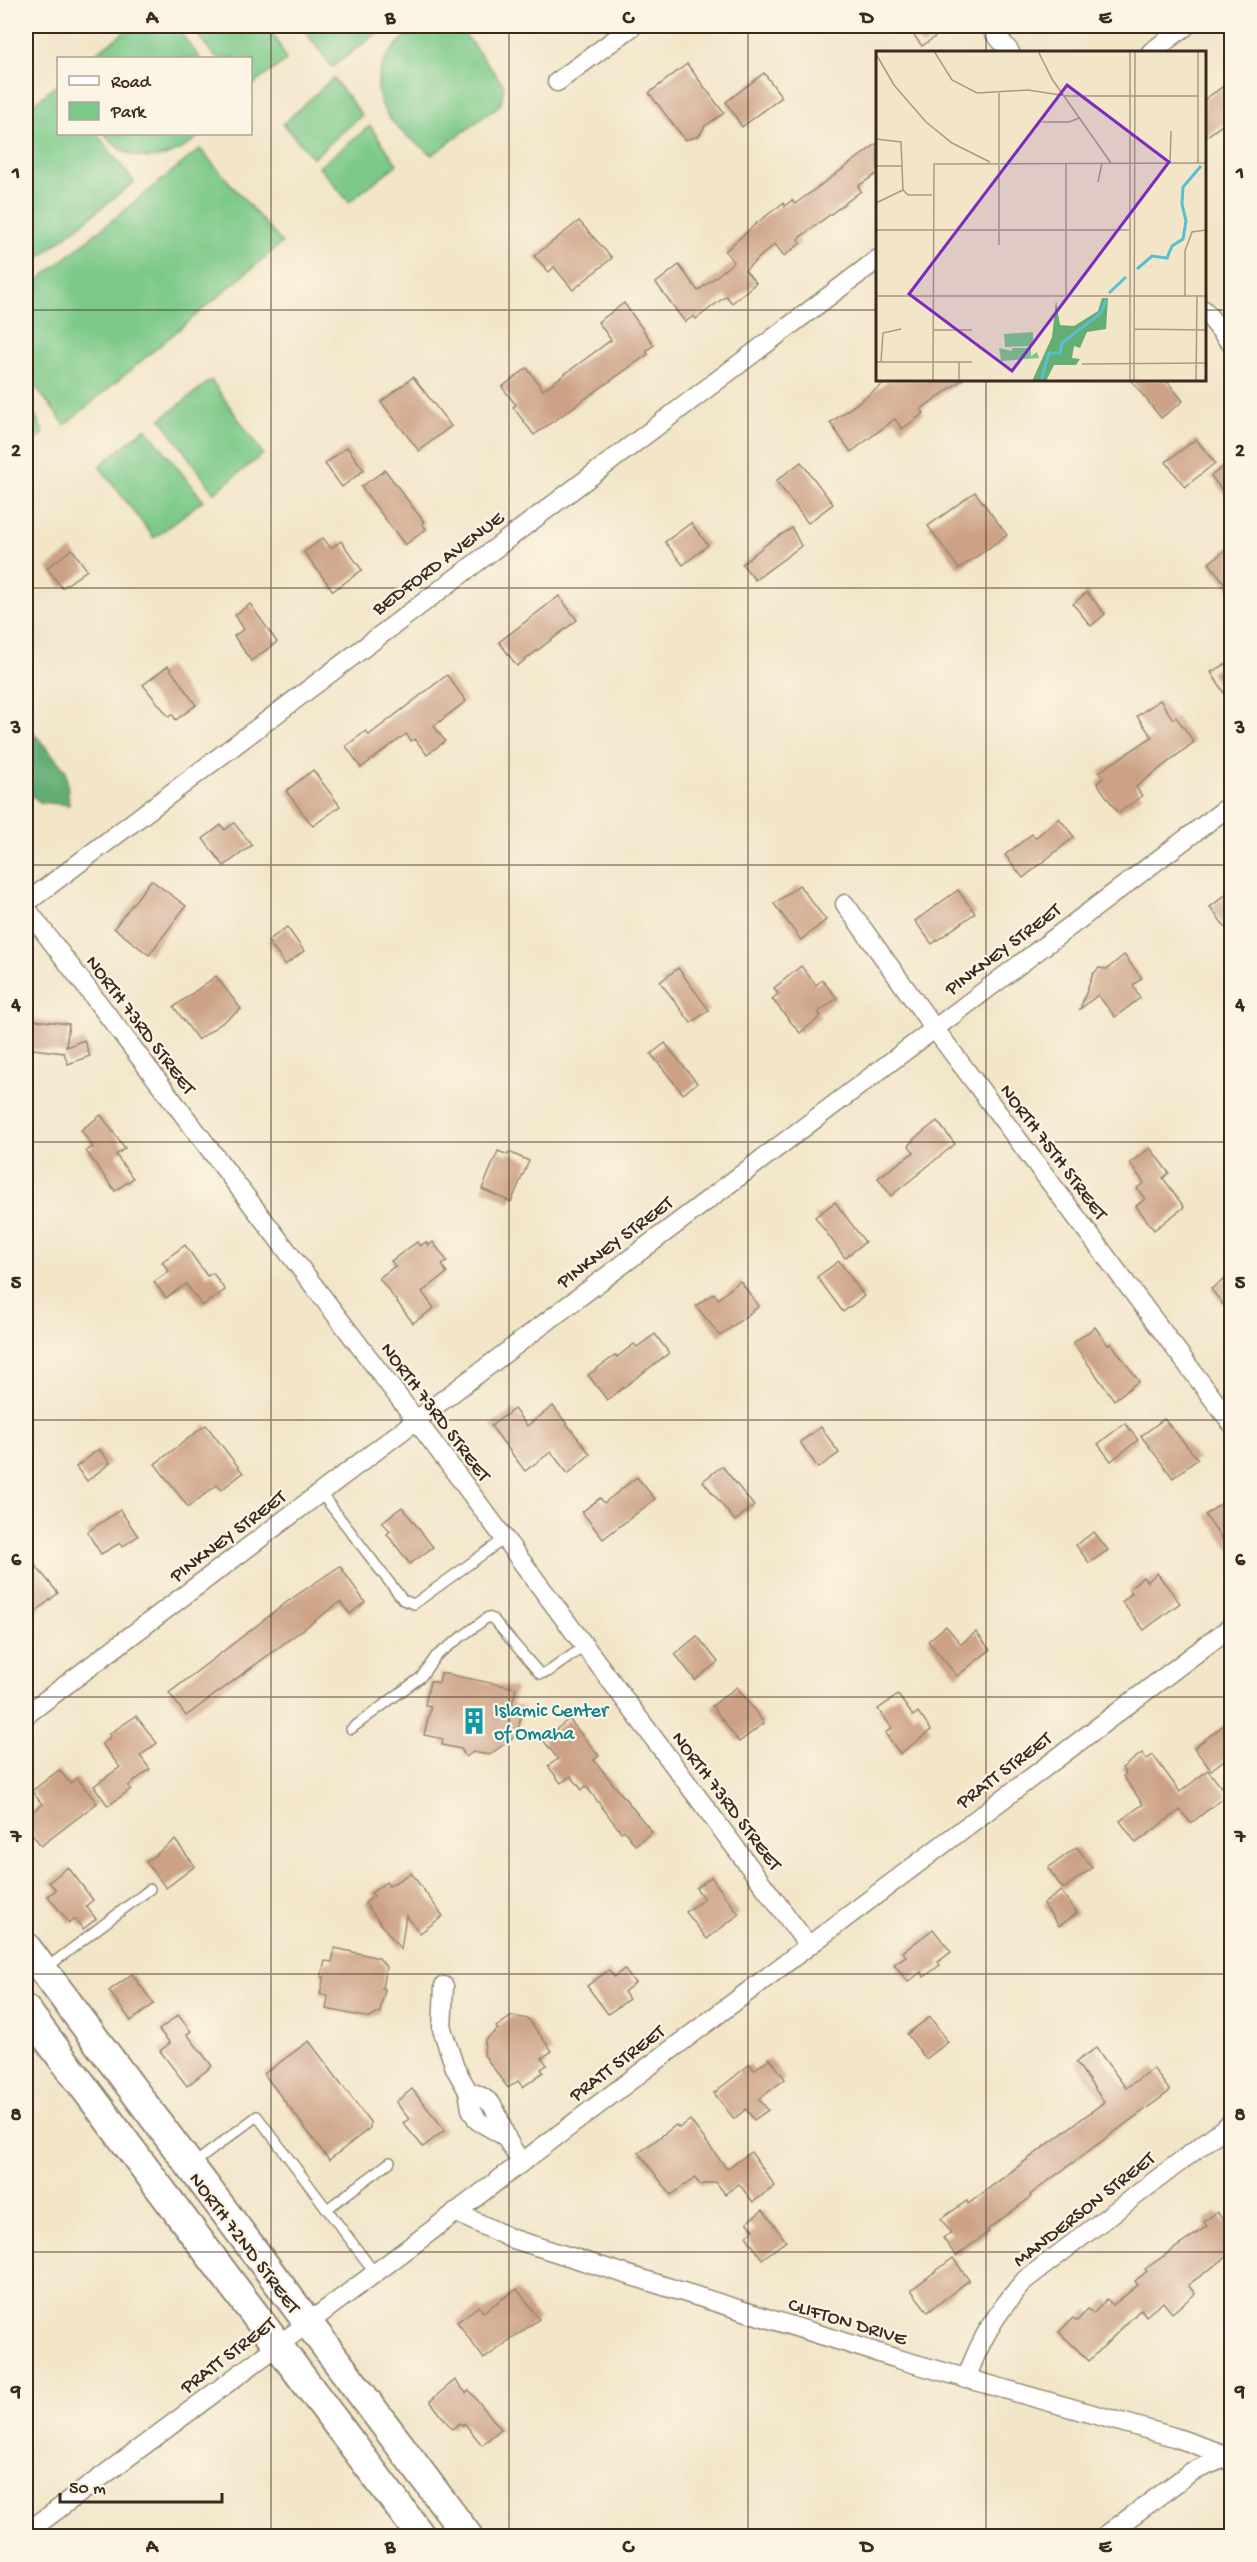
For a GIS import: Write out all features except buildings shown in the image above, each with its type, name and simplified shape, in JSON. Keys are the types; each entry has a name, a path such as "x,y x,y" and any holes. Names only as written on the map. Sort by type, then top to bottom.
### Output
{"main road":[{"name":"NORTH 72ND STREET","path":"26,1947 468,2536"},
{"name":"NORTH 72ND STREET","path":"26,2010 421,2536"}],"street":[{"path":"557,82 633,26"},
{"path":"989,26 1009,51"},
{"path":"1152,51 1186,26"},
{"name":"BEDFORD AVENUE","path":"26,906 876,261"},
{"path":"1206,312 1232,345"},
{"name":"PINKNEY STREET","path":"26,1716 1232,804"},
{"name":"NORTH 75TH STREET","path":"845,904 934,1028 1232,1424"},
{"name":"NORTH 73RD STREET","path":"26,906 416,1420 808,1945"},
{"name":"PRATT STREET","path":"26,2534 1232,1626"},
{"path":"444,1986 442,2029 455,2068 468,2091 486,2098 498,2110 506,2137 521,2162"},
{"name":"MANDERSON STREET","path":"966,2379 981,2338 1005,2303 1025,2280 1232,2122"},
{"name":"CLIFTON DRIVE","path":"455,2212 510,2238 966,2379 1174,2437 1231,2456"},
{"path":"1105,2536 1191,2472 1231,2456"}],"lane":[{"path":"320,1492 403,1600 414,1604 504,1539"},
{"path":"351,1729 421,1677 436,1656 488,1617 494,1619 540,1674 548,1672 585,1646"},
{"path":"43,1971 150,1889"},
{"path":"190,2167 257,2116 375,2272"},
{"path":"327,2209 390,2162"}],"green space":[{"path":"133,26 175,26 199,57 90,57"},
{"path":"191,26 266,26 277,40 286,60 252,85 252,57 215,57"},
{"path":"301,26 387,26 332,67"},
{"path":"426,26 458,26 504,85 501,104 432,155 389,118 380,98 378,84 385,60 393,49 402,40"},
{"path":"333,78 362,115 313,158 283,124"},
{"path":"57,85 57,135 98,135 134,182 26,268 26,110"},
{"path":"370,126 397,164 349,202 319,167"},
{"path":"105,135 200,135 177,151 152,158 139,157 115,145"},
{"path":"200,149 282,243 65,425 26,374 26,290"},
{"path":"211,380 263,454 214,493 161,419"},
{"path":"26,396 44,434 26,445"},
{"path":"146,428 203,500 154,538 99,466"},
{"path":"26,724 66,771 69,805 40,802 26,791"}],"place":[{"name":"Islamic Center of Omaha","path":"474,1721"}]}
